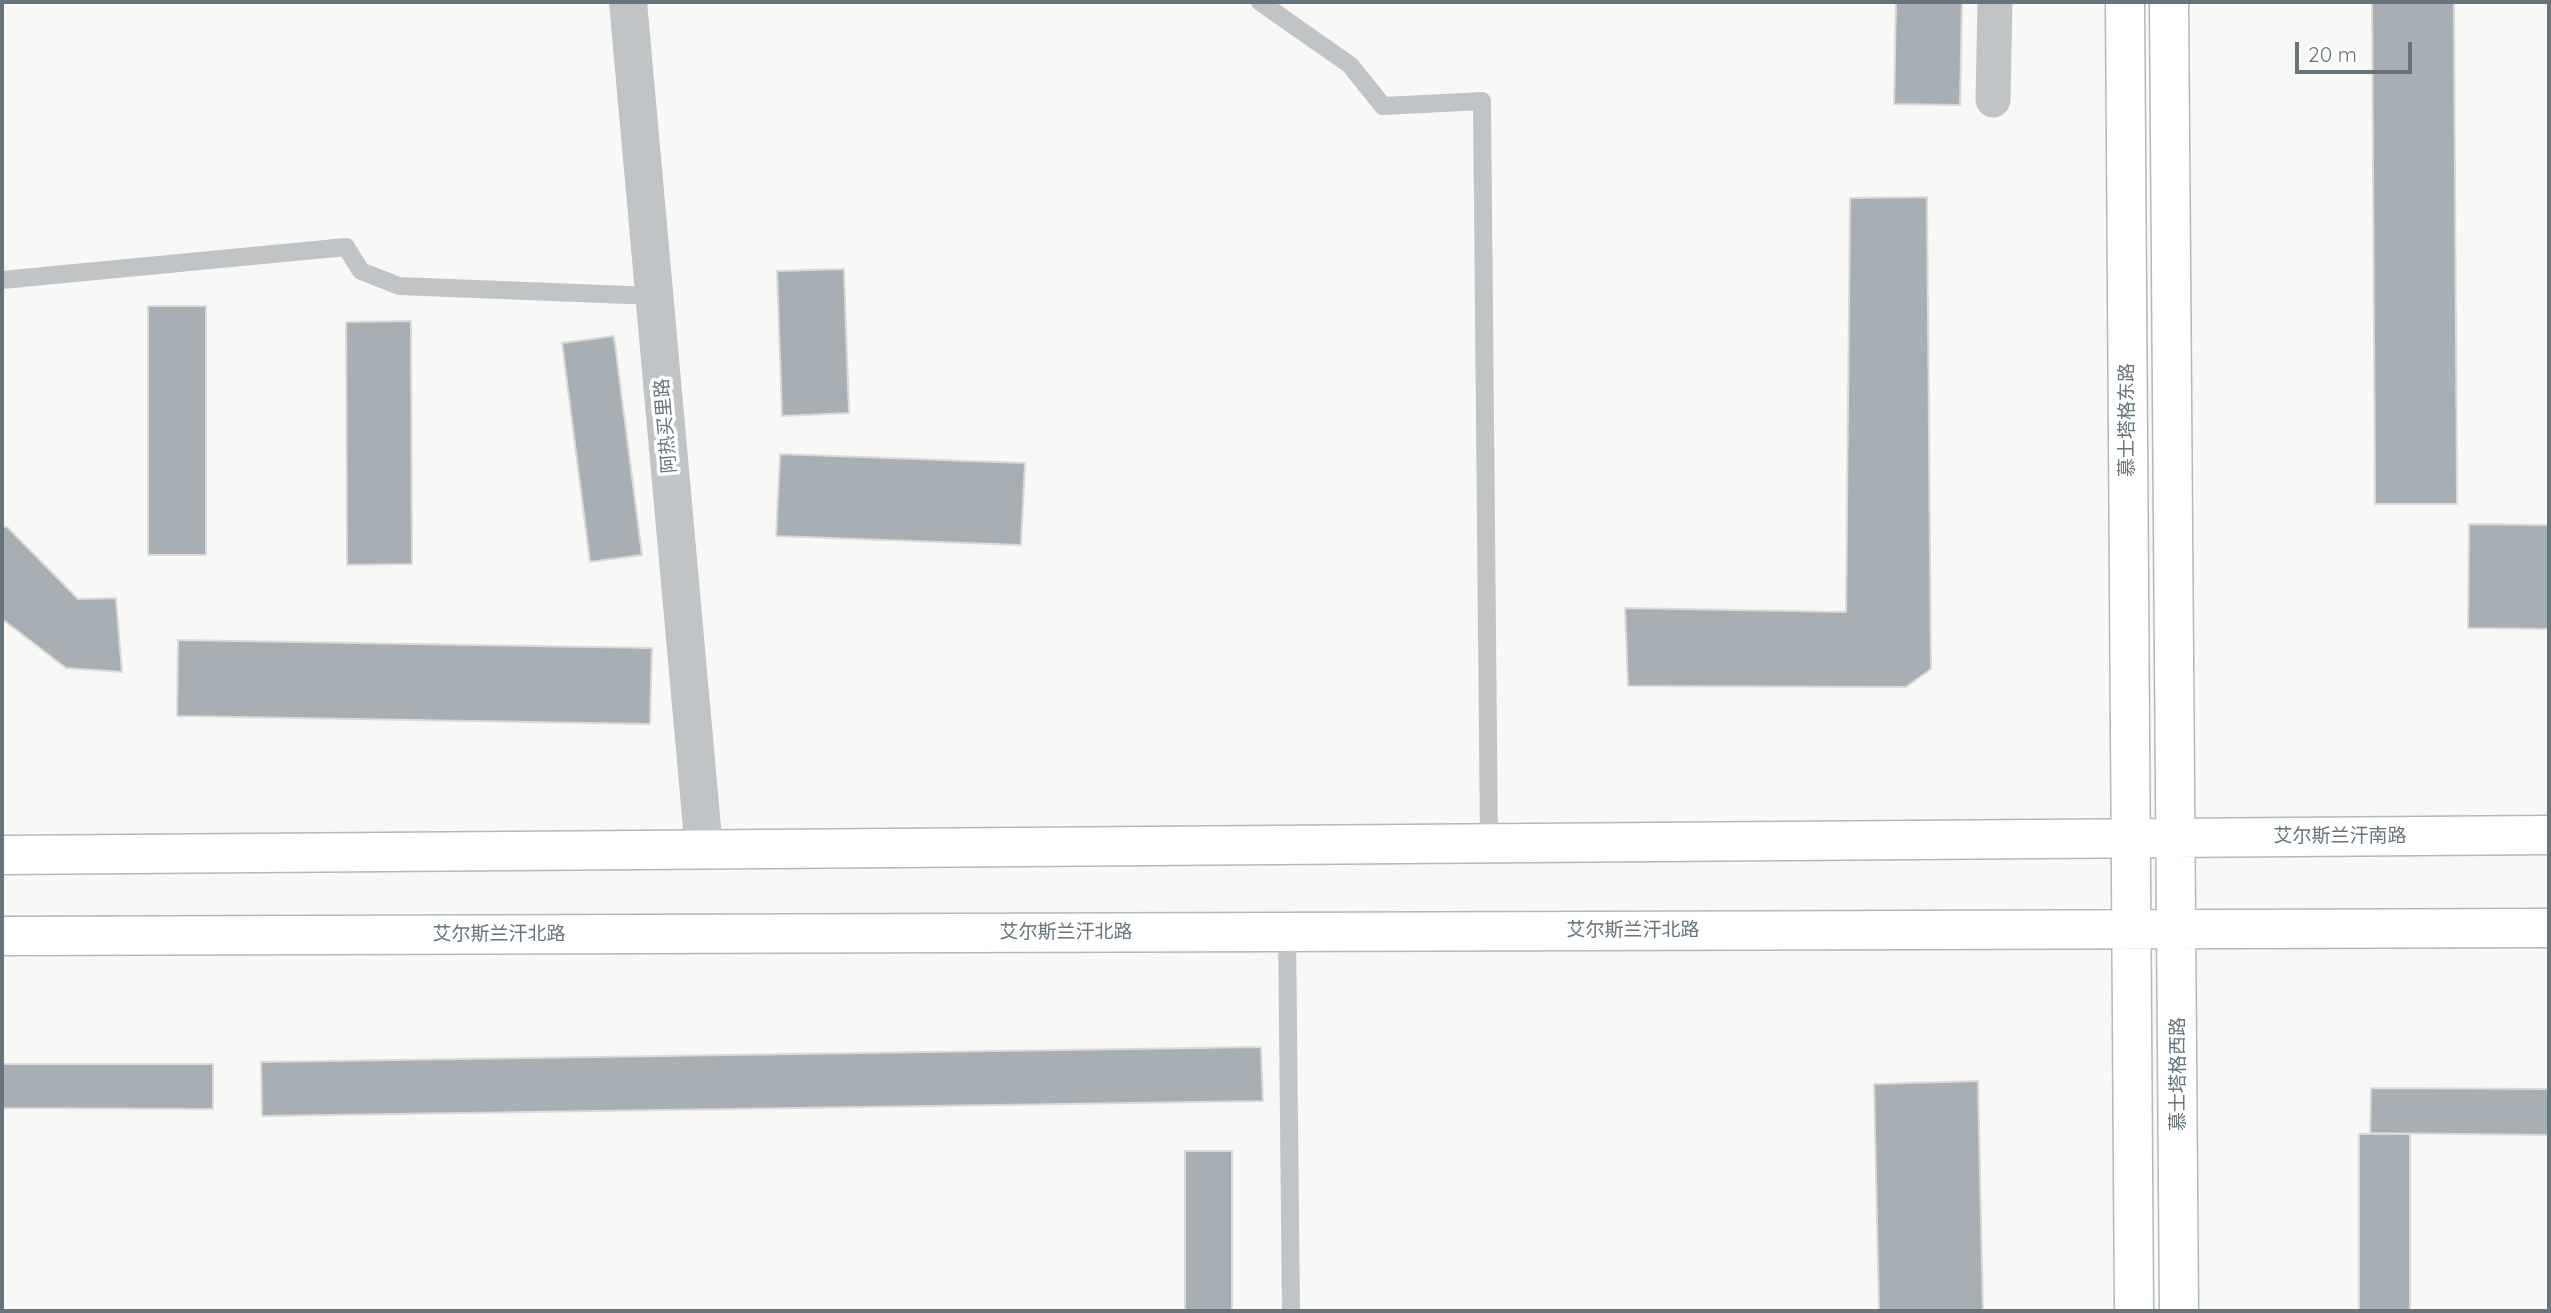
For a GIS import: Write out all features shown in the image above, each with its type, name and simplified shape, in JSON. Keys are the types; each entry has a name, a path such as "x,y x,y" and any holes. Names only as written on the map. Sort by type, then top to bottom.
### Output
{"main road":[{"name":"慕士塔格东路","path":"2125,2 2130,838"},
{"path":"2169,2 2175,838"},
{"name":"艾尔斯兰汗南路","path":"2130,838 2549,835"},
{"path":"2,855 2130,838 2134,1311"},
{"name":"慕士塔格西路","path":"2175,838 2179,1311"},
{"path":"2130,929 2549,928"},
{"name":"艾尔斯兰汗北路","path":"2,936 2130,929"}],"street":[{"name":"阿热买里路","path":"628,2 704,850"},
{"path":"1993,100 1995,2"}],"lane":[{"path":"1260,2 1350,65 1383,106 1482,101 1489,843"},
{"path":"2,280 346,247 361,271 399,286 654,296"},
{"path":"1287,931 1292,1311"}],"building":[{"path":"1896,2 1962,2 1960,105 1894,104"},
{"path":"2372,2 2454,2 2457,504 2375,504"},
{"path":"1927,197 1931,669 1906,687 1628,686 1625,608 1846,612 1850,198"},
{"path":"844,269 849,413 782,416 777,271"},
{"path":"148,306 206,306 206,555 148,555"},
{"path":"411,321 412,564 347,565 346,322"},
{"path":"614,336 642,555 590,562 562,343"},
{"path":"780,454 1025,463 1021,545 776,536"},
{"path":"2469,524 2549,525 2549,629 2468,628"},
{"path":"2,527 7,527 78,599 116,598 122,672 66,668 2,619"},
{"path":"178,640 652,648 650,724 177,716"},
{"path":"1261,1047 1263,1101 262,1116 261,1062"},
{"path":"2,1064 213,1064 213,1109 2,1108"},
{"path":"1978,1081 1983,1311 1879,1311 1874,1084"},
{"path":"2371,1088 2549,1089 2549,1135 2370,1133"},
{"path":"2359,1134 2410,1134 2410,1311 2359,1311"},
{"path":"1185,1151 1232,1151 1232,1311 1185,1311"}]}
